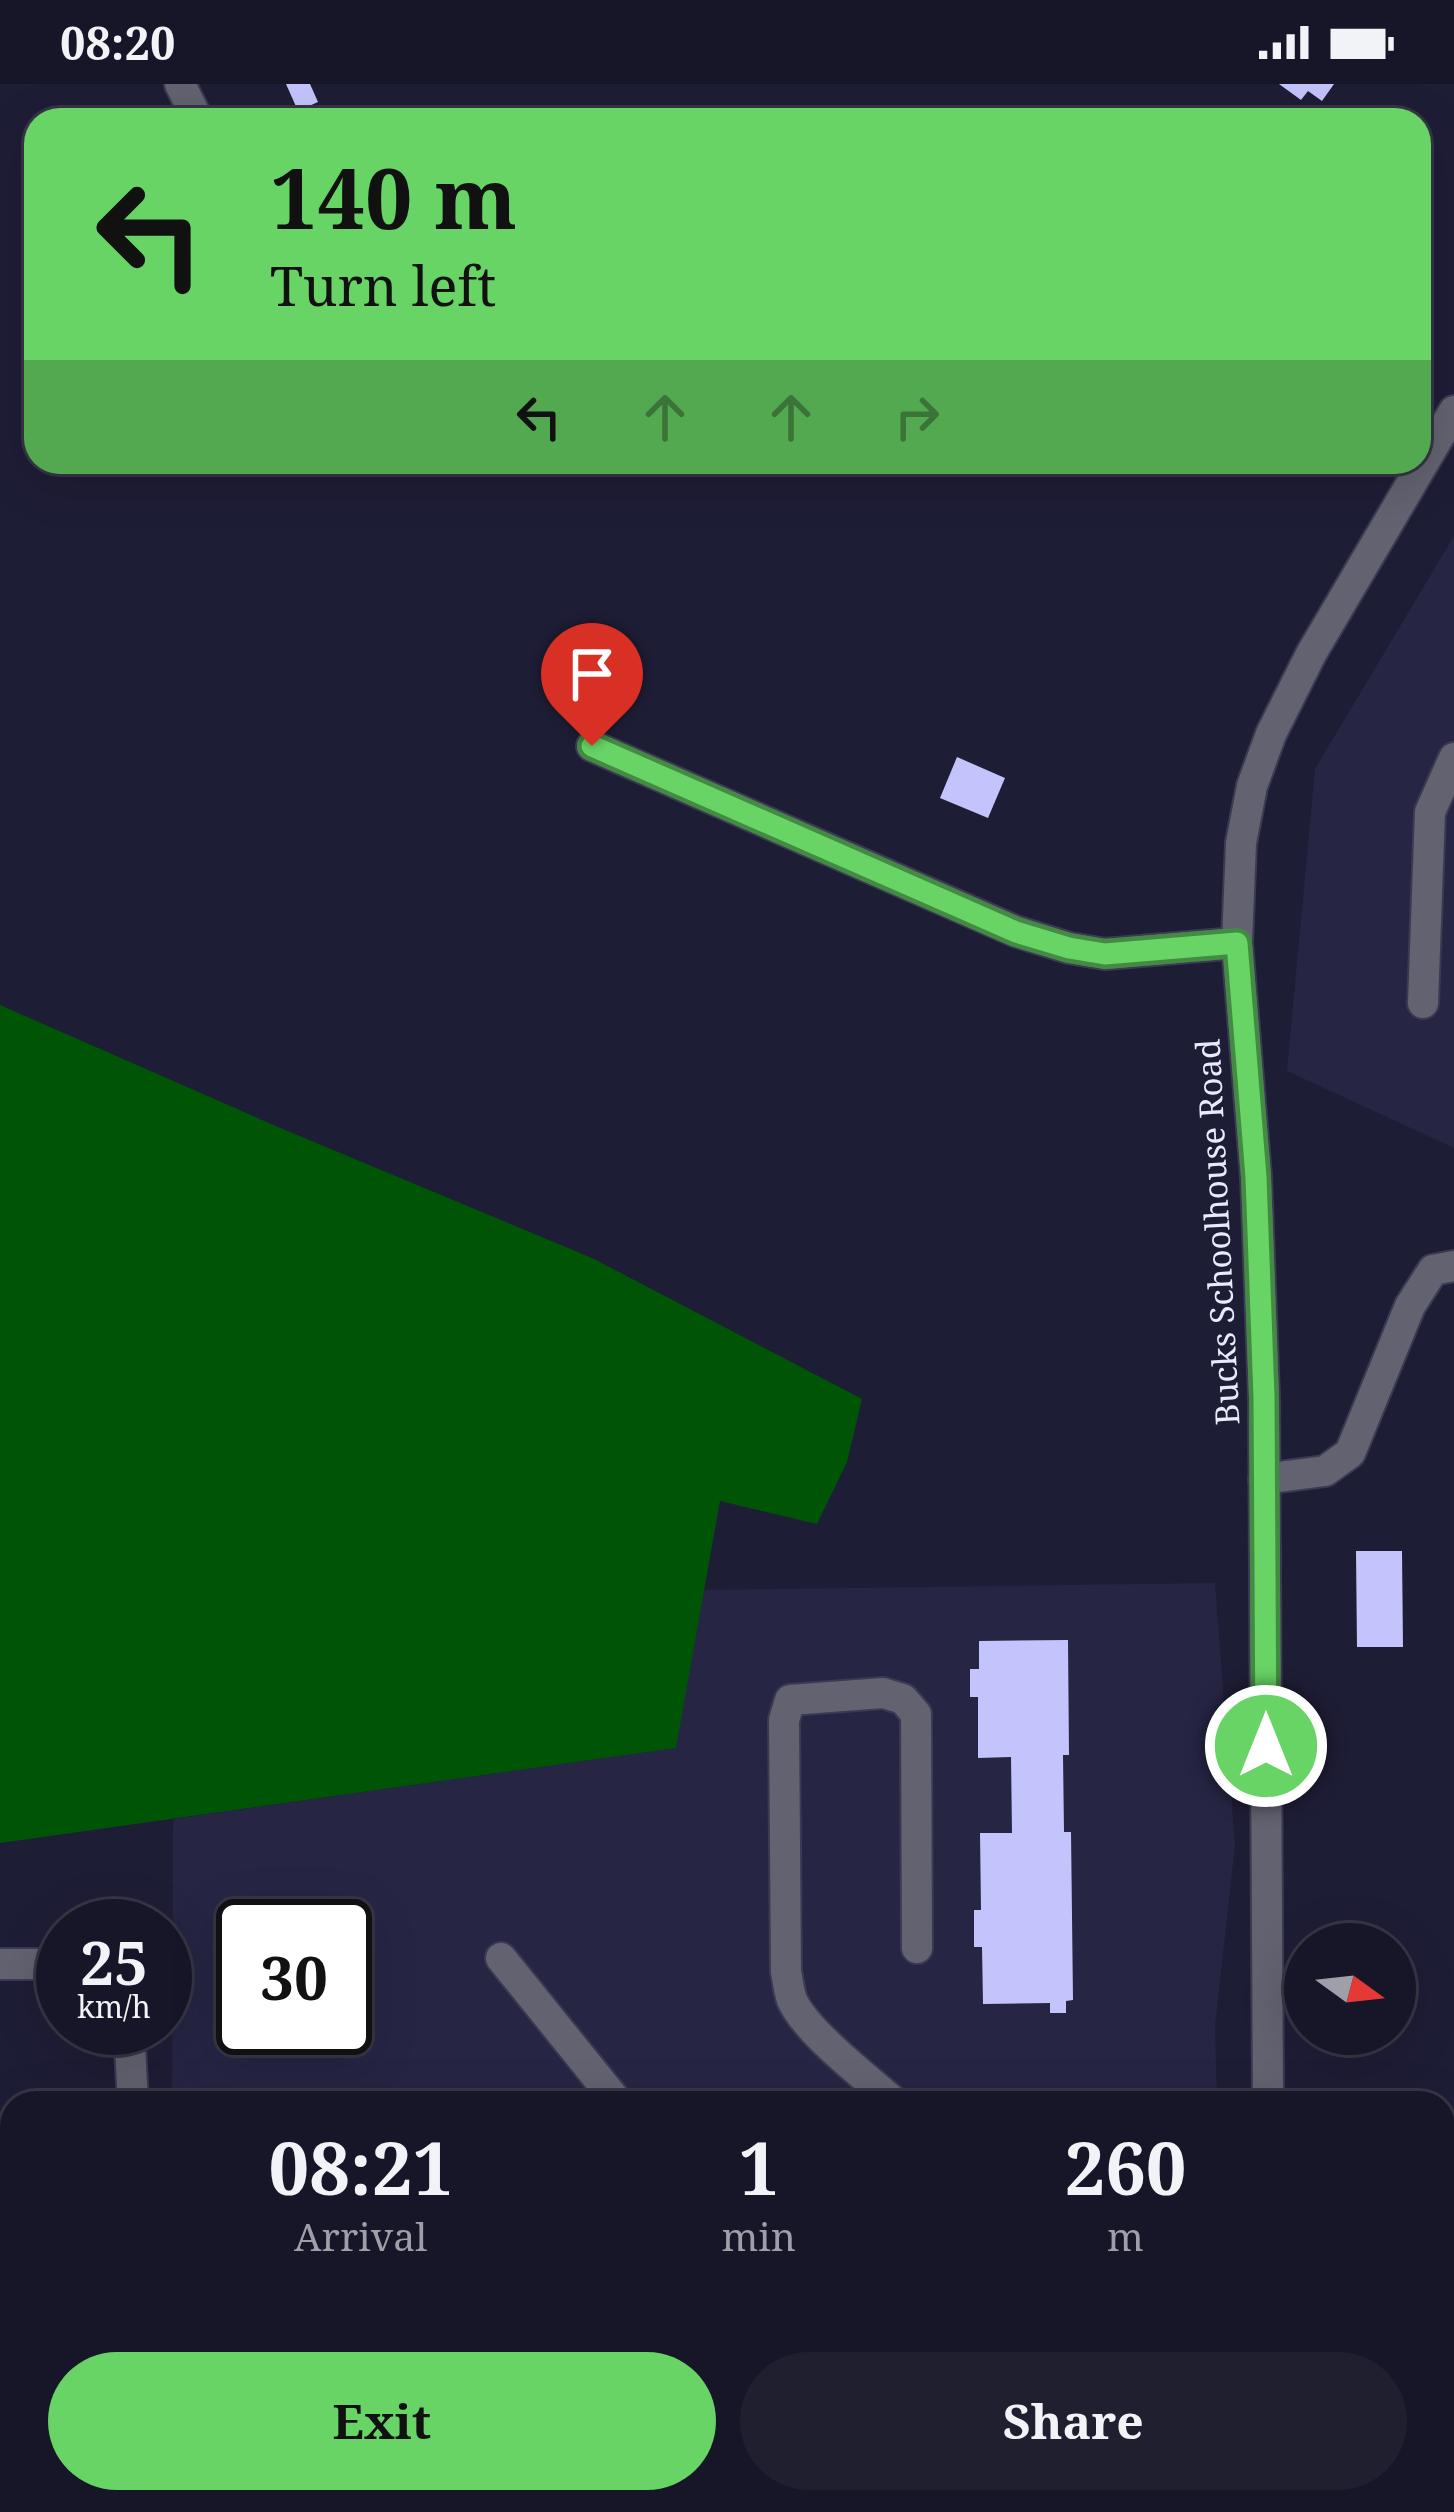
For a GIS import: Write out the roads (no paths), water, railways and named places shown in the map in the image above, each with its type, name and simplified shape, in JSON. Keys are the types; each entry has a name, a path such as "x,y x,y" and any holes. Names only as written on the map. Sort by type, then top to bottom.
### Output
{"street":[{"name":"Bucks Schoolhouse Road","path":"1431,449 1454,410"},
{"name":"Bucks Schoolhouse Road","path":"1268,2091 1264,1397 1256,1177 1237,943 1241,842 1252,786 1271,734 1311,654 1416,474"},
{"path":"592,746 1016,932 1051,943 1105,954 1237,943"},
{"path":"1423,1003 1430,812 1454,758"},
{"path":"1264,1479 1325,1471 1350,1454 1410,1306 1433,1270 1454,1266"},
{"path":"881,2091 834,2049 792,1999 786,1972 784,1720 790,1700 883,1693 903,1699 916,1714 917,1948"},
{"path":"501,1958 608,2091"},
{"path":"0,1964 36,1964"},
{"path":"130,2055 132,2091"}]}
